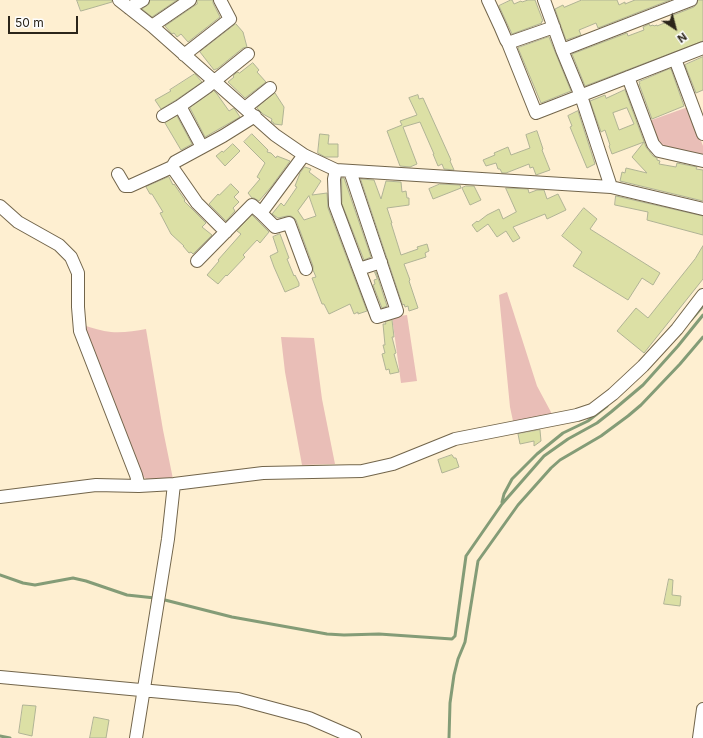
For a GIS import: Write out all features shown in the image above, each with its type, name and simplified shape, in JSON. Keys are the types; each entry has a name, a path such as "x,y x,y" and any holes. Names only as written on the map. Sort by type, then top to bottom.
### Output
{"street":[{"path":"119,0 152,26 184,56 255,116 275,135 304,155 336,170 611,187 703,210"},
{"path":"129,8 143,0"},
{"path":"152,26 190,0"},
{"path":"184,56 230,19 220,0"},
{"path":"488,0 508,43 536,113 703,48"},
{"path":"562,50 691,0"},
{"path":"547,1 554,27 581,96 611,187"},
{"path":"508,43 554,27"},
{"path":"163,116 214,82 248,54"},
{"path":"675,59 703,134"},
{"path":"628,77 653,144 659,151 703,161"},
{"path":"245,108 270,88"},
{"path":"180,106 202,147"},
{"path":"118,174 125,186 130,186 172,167 175,162 255,116"},
{"path":"261,213 304,155"},
{"path":"172,167 196,203 226,232"},
{"path":"336,170 334,179 336,205 377,317 398,311 350,171"},
{"path":"198,261 252,205 275,227 289,222 306,269"},
{"path":"0,206 18,222 59,245 71,257 78,273 80,331 139,486"},
{"path":"359,269 381,262"},
{"path":"0,497 96,485 139,486 174,484 263,473 362,471 393,464 455,439 577,415 592,410 613,394 643,366 677,328 703,295"},
{"path":"136,738 168,539 174,484"},
{"path":"0,677 238,699 309,718 355,738"},
{"path":"699,738 703,709"}],"shaded area":[{"path":"688,107 703,146 703,157 659,146 649,121"},
{"path":"507,292 537,386 552,414 513,421 510,407 499,295"},
{"path":"407,315 417,381 401,383 392,317"},
{"path":"83,325 111,332 146,329 173,479 149,481 141,475"},
{"path":"281,337 314,338 322,399 335,464 302,465 285,372"}],"building":[{"path":"77,0 112,0 112,2 81,11"},
{"path":"150,0 177,0 152,17 142,9 149,4"},
{"path":"197,0 213,0 220,17 188,42 181,34 177,37 174,33 172,34 165,26 197,4"},
{"path":"511,0 514,4 521,1 535,0 543,21 541,22 542,23 512,34 499,6"},
{"path":"582,0 617,0 619,5 635,0 670,0 598,28 596,23 579,30 581,35 566,40 555,9 563,5 564,7"},
{"path":"698,0 703,0 703,41 585,86 572,54 627,33 628,36 644,30 643,27 649,24 650,26 657,26 672,20 671,16 694,7"},
{"path":"236,24 243,32 247,47 243,48 214,70 200,52"},
{"path":"549,37 571,91 541,103 518,48"},
{"path":"703,57 703,90 696,93 685,65"},
{"path":"253,63 259,70 257,72 266,82 245,98 228,82 236,73 239,73"},
{"path":"671,69 684,106 652,119 639,82"},
{"path":"195,74 202,82 161,109 155,100"},
{"path":"625,90 646,147 653,156 657,158 657,160 660,161 659,164 676,167 677,163 697,167 696,169 703,170 703,201 620,181 622,172 625,173 626,168 647,173 632,157 644,142 612,154 605,130 601,132 590,101 605,95 606,98","holes":["627,108 634,124 619,130 613,113"]},
{"path":"214,91 229,111 234,108 240,117 205,137 190,108"},
{"path":"275,93 284,107 282,125 271,122 272,119 263,114 257,108"},
{"path":"418,95 419,99 423,98 454,170 444,169 442,164 438,166 420,122 403,127 417,164 410,167 400,166 387,131 402,125 400,121 417,115 409,98"},
{"path":"578,111 595,164 587,168 570,127 572,126 568,116"},
{"path":"177,116 192,144 181,150 165,123"},
{"path":"537,131 543,149 542,150 550,170 536,175 533,167 530,168 529,164 506,173 502,173 500,169 498,169 496,163 486,166 483,160 508,147 511,155 530,148 526,135"},
{"path":"252,134 268,150 267,152 271,153 276,158 277,156 290,161 259,201 252,198 248,193 260,179 257,177 265,163 244,142"},
{"path":"320,134 329,135 328,144 338,144 338,157 325,157 318,153"},
{"path":"233,144 240,151 225,166 216,156"},
{"path":"305,167 311,169 309,172 321,181 312,195 327,193 328,208 367,311 354,314 350,304 329,314 324,304 322,304 312,278 316,277 313,266 296,220 291,216 278,218 272,214 281,203 284,206 297,187 295,186 300,173","holes":["309,196 316,216 304,220 298,211"]},
{"path":"169,177 173,185 174,184 185,200 184,201 206,223 202,227 212,235 193,254 191,252 189,253 171,234 160,213 163,212 146,187"},
{"path":"342,178 344,178 371,257 364,260 342,204"},
{"path":"361,179 374,180 381,199 386,181 401,182 402,192 406,191 407,198 409,198 409,205 387,208 401,255 427,244 429,251 425,253 426,257 404,264 418,308 409,311 408,306 405,307 404,304 403,305"},
{"path":"231,184 239,192 234,197 239,202 233,208 235,211 226,221 209,204 218,194 219,195"},
{"path":"440,184 460,185 461,188 433,199 429,189"},
{"path":"466,186 474,186 481,200 470,205 462,188"},
{"path":"506,188 528,189 529,193 537,190 544,190 547,199 558,194 566,210 547,219 545,214 513,227 520,238 513,242 506,231 497,237 488,224 477,232 472,225 487,215 499,209 503,219 516,212"},
{"path":"616,196 703,216 703,235 647,220 648,212 615,205"},
{"path":"584,208 597,219 590,229 660,273 653,285 642,278 628,300 573,266 582,252 562,236"},
{"path":"252,215 269,232 260,243 257,240 243,255 245,257 218,284 207,275 241,234 237,231"},
{"path":"280,234 289,258 287,259 294,276 295,275 299,283 299,286 285,292 270,256 278,252 273,237"},
{"path":"703,246 703,279 644,353 617,331 636,308 648,318 695,259"},
{"path":"375,272 387,306 382,308 373,285 375,284 374,280 377,279"},
{"path":"392,320 394,337 392,337 396,353 394,354 399,372 390,374 389,369 386,370 382,354 385,353 383,345 385,345 383,324 386,324 385,322"},
{"path":"540,430 541,441 534,446 534,441 520,444 518,434"},
{"path":"452,455 456,458 459,467 442,473 438,460"},
{"path":"669,579 673,580 672,595 681,596 680,606 664,604"},
{"path":"23,705 36,706 32,736 19,733"},
{"path":"94,717 109,720 106,738 90,738"}],"waterway":[{"path":"691,320 703,306"},
{"path":"161,599 232,617 327,634 379,634 452,639 455,636 466,556 502,504 544,456 568,439 597,423 643,385 703,315"},
{"path":"449,738 450,703 454,675 458,659 465,642 478,561 518,505 551,468 560,460 601,436 641,405 703,337"},
{"path":"502,502 504,494 512,479 537,454 563,433 588,421 607,406"},
{"path":"0,575 23,583 35,585 73,578 127,595 155,598"},
{"path":"0,736 10,738"}]}
